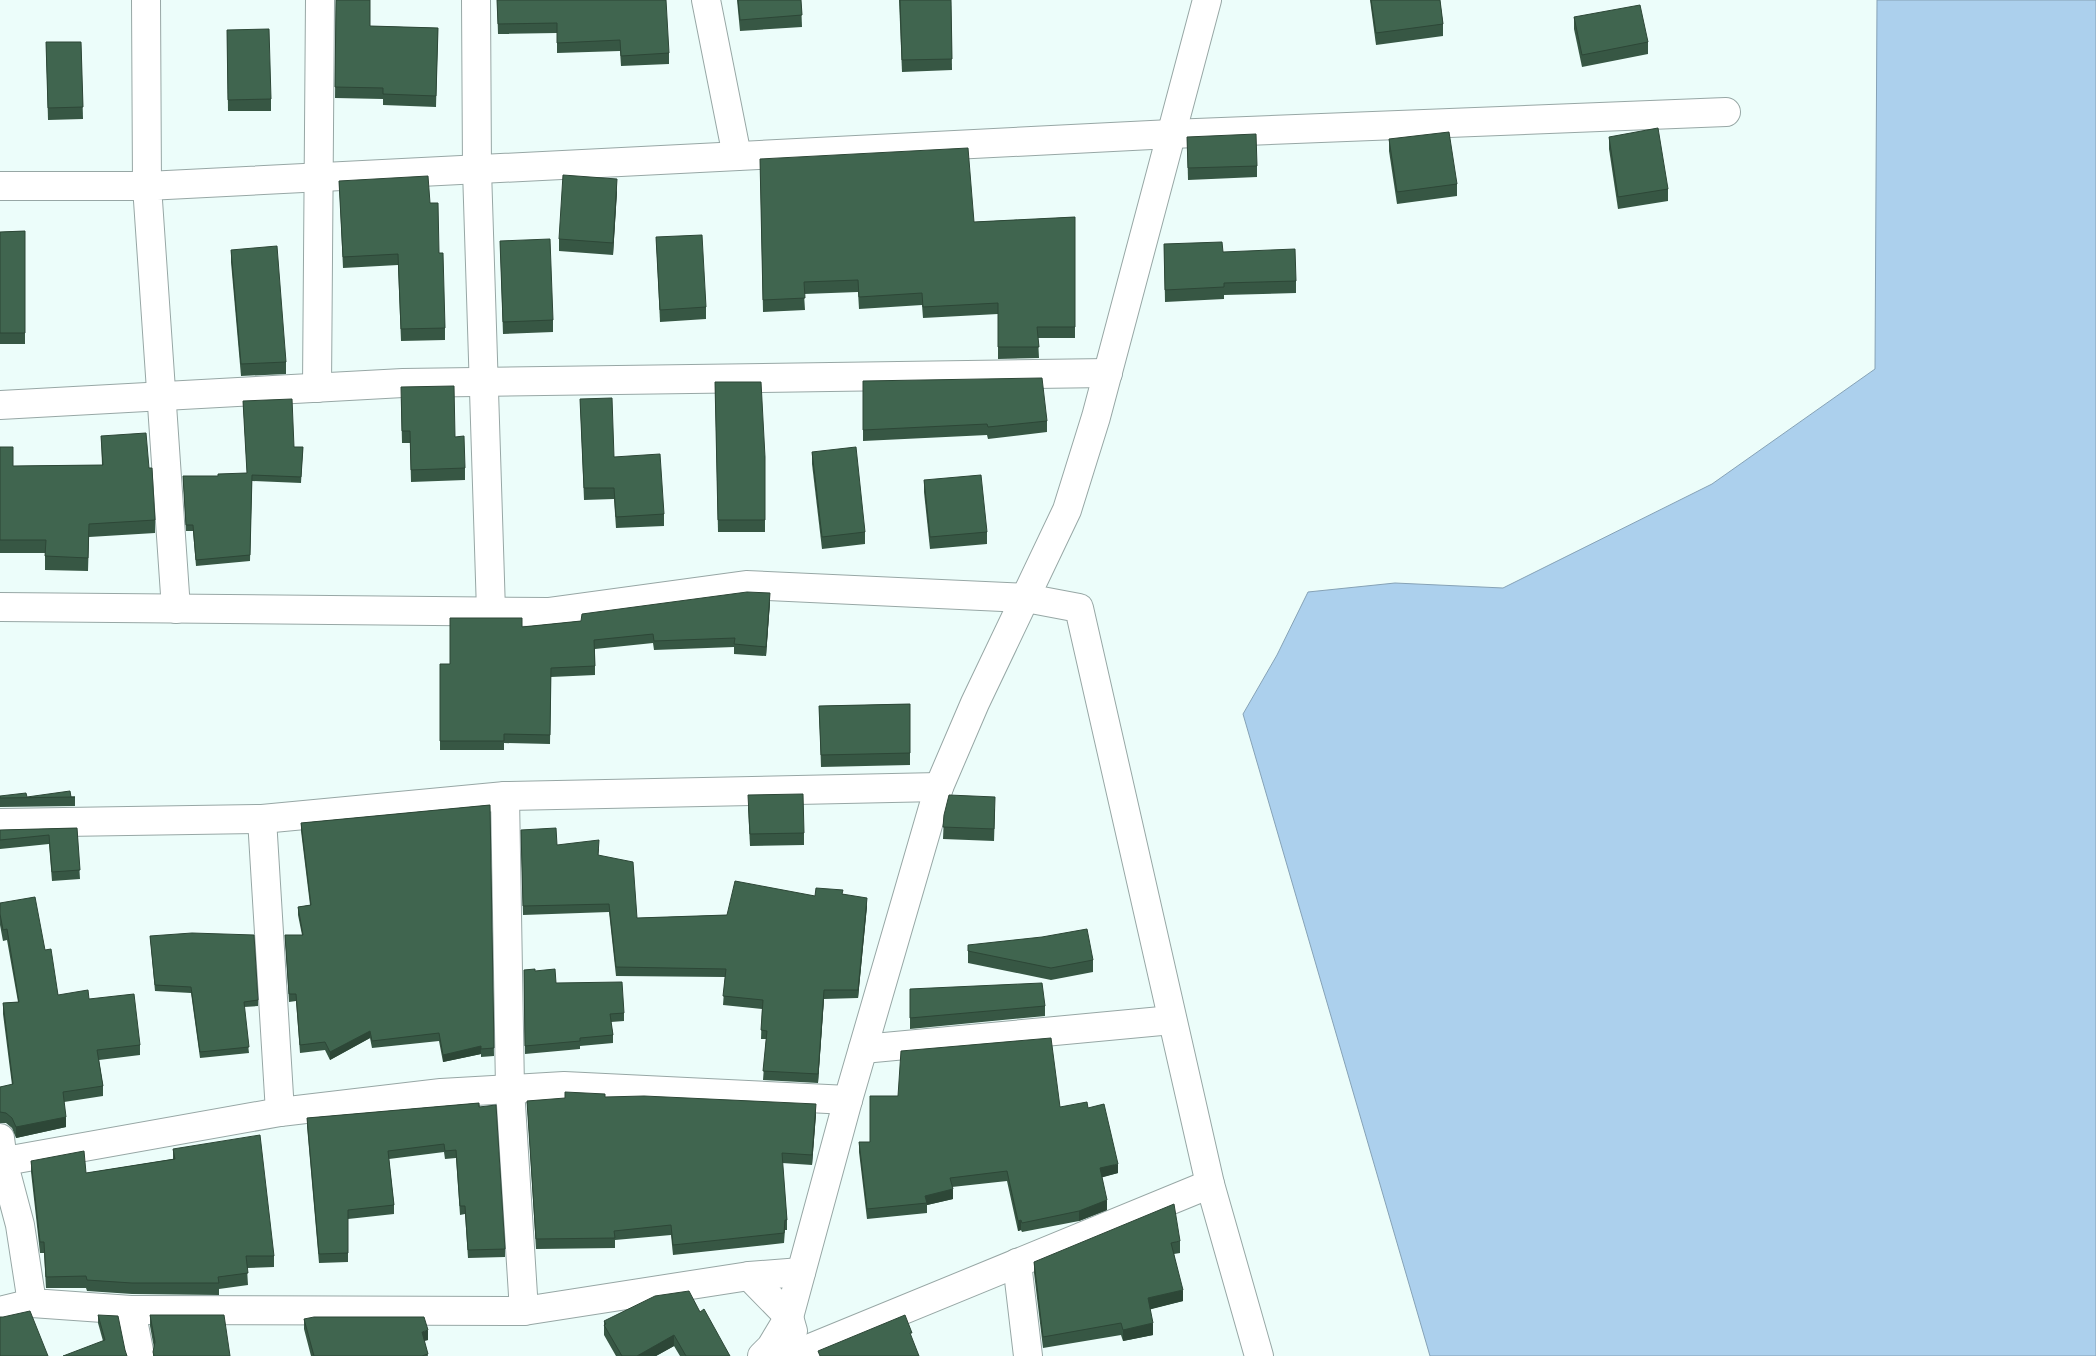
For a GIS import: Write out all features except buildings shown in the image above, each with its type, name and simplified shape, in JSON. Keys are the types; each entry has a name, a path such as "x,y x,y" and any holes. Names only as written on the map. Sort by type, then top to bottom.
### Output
{"street":[{"path":"146,0 147,186 176,609"},
{"path":"317,388 317,178 320,0"},
{"path":"476,0 477,170 491,611"},
{"path":"706,0 737,156"},
{"path":"762,1356 771,1347 789,1317 848,1100 939,787 975,703 1067,510 1108,373 1207,0"},
{"path":"0,186 147,186 1172,134 1726,112"},
{"path":"0,405 403,383 1108,373"},
{"path":"0,607 548,612 746,585 1026,598 1079,608 1210,1184 1259,1356"},
{"path":"0,823 262,819 505,796 939,787"},
{"path":"505,796 510,1089 524,1311"},
{"path":"262,819 280,1112"},
{"path":"863,1048 1172,1020"},
{"path":"32,1303 20,1225 1,1154 280,1112 442,1093 564,1086 848,1100"},
{"path":"749,1276 789,1317 797,1355 1210,1184"},
{"path":"1017,1263 1028,1356"},
{"path":"0,1310 32,1303 131,1310 524,1311 749,1276 801,1272"},
{"path":"131,1310 140,1356"}],"water":[{"path":"1877,0 2096,0 2096,1356 1430,1356 1243,714 1277,655 1308,592 1395,583 1503,588 1712,484 1875,369"}]}
